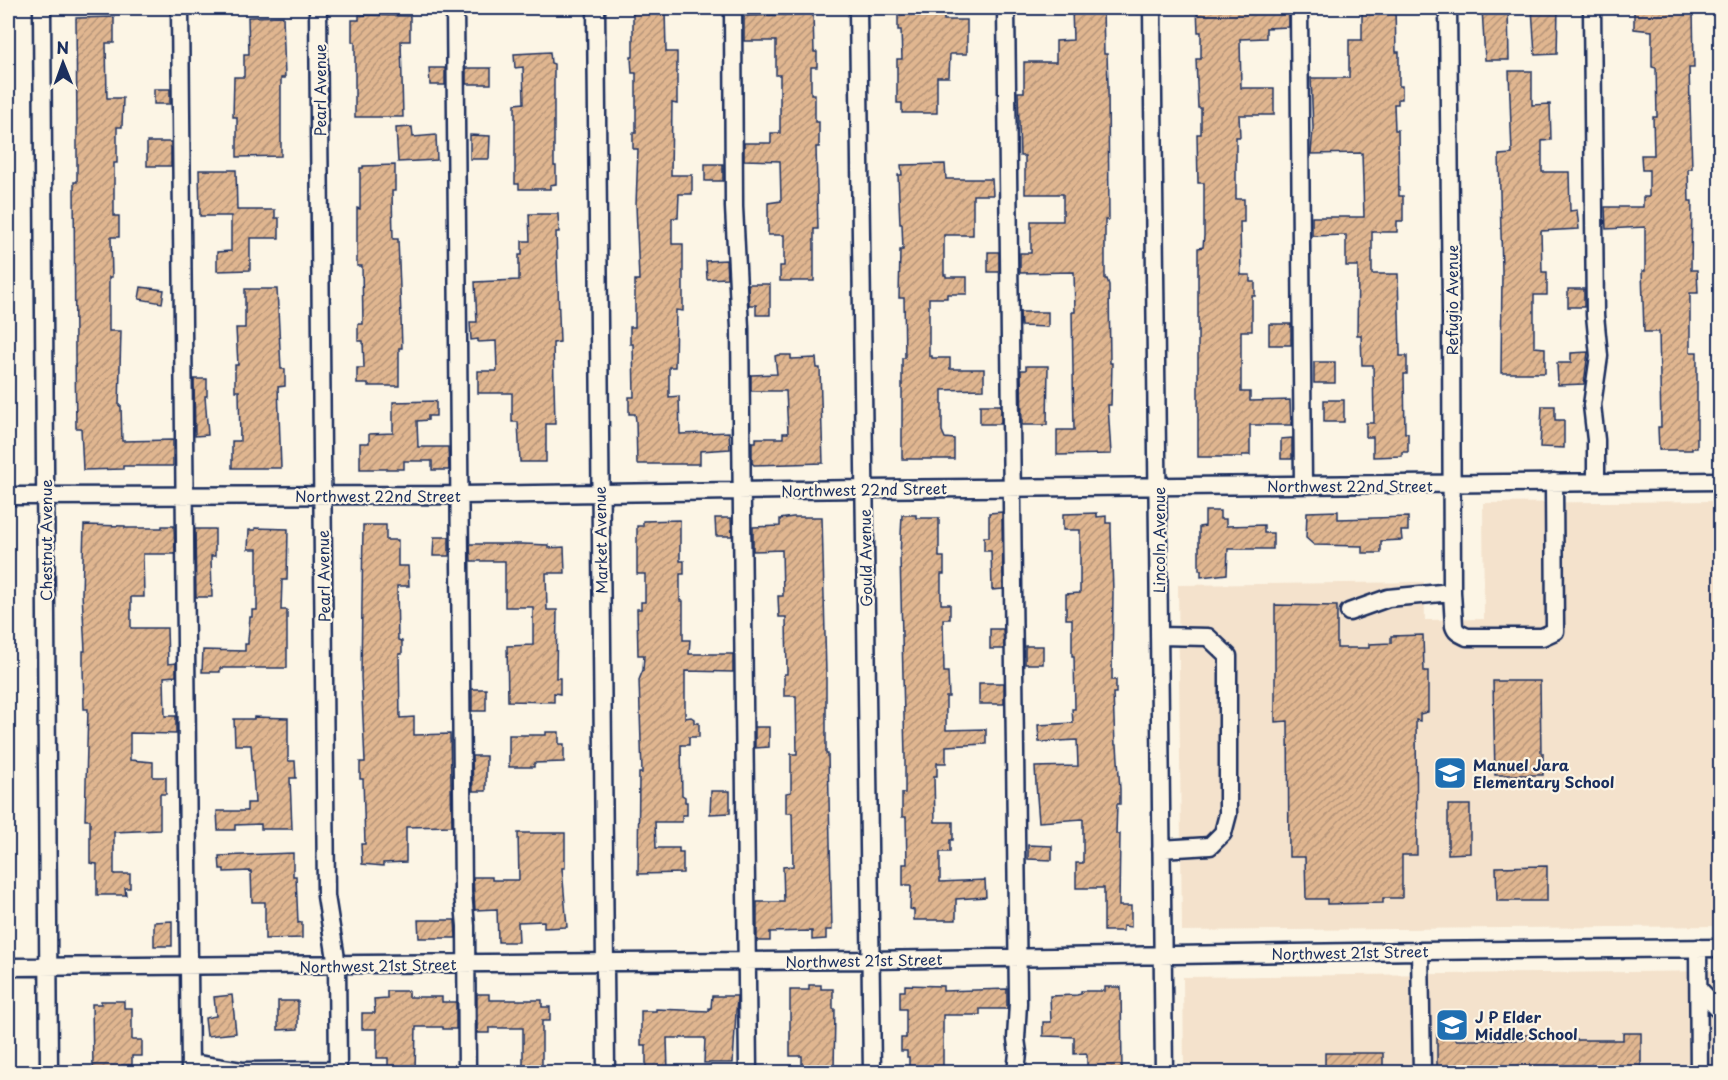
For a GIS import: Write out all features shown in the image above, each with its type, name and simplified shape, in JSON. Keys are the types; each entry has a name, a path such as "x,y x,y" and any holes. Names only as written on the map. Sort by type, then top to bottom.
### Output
{"street":[{"name":"Chestnut Avenue","path":"42,8 50,1072"},
{"path":"180,8 190,1068 242,1072 338,1071"},
{"name":"Pearl Avenue","path":"318,8 326,896 337,965 338,1071"},
{"path":"456,8 462,858 467,1072"},
{"name":"Market Avenue","path":"596,8 606,1072"},
{"path":"733,8 734,207 740,328 748,1072"},
{"name":"Gould Avenue","path":"858,8 872,1072"},
{"path":"1006,8 1013,488 1016,1039 1018,1053 1016,1072"},
{"name":"Lincoln Avenue","path":"1152,8 1164,1072"},
{"path":"1299,8 1303,485"},
{"name":"Refugio Avenue","path":"1448,8 1452,592 1455,631 1467,637 1542,637 1555,631 1554,482"},
{"path":"1592,8 1595,315 1599,356 1592,405 1596,440 1596,482"},
{"name":"Northwest 22nd Street","path":"8,496 461,495 1720,481"},
{"path":"1349,612 1388,598 1452,592"},
{"path":"1159,636 1208,637 1228,656 1228,814 1223,833 1210,846 1161,849"},
{"path":"1698,948 1699,1072"},
{"name":"Northwest 21st Street","path":"8,967 870,960 1720,948"},
{"path":"1420,951 1422,1072"},
{"path":"1699,989 1720,1011"}],"shaded area":[{"name":"Manuel Jara Elementary School","path":"1720,501 1720,926 1182,931 1178,585 1424,582 1425,620 1484,619 1483,503"},
{"name":"J P Elder Middle School","path":"1720,971 1720,1072 1184,1072 1183,977"}],"building":[{"path":"912,8 944,9 944,20 967,20 967,54 950,54 949,77 937,77 937,113 902,113 902,103 897,103 897,59 902,59 898,10 912,10"},
{"path":"1072,8 1103,8 1104,54 1107,54 1108,83 1109,220 1105,220 1105,279 1109,285 1110,363 1112,363 1111,405 1108,405 1111,454 1057,455 1057,430 1074,430 1072,312 1075,312 1074,272 1020,273 1020,253 1031,253 1031,221 1063,221 1063,194 1025,194 1025,156 1020,156 1018,92 1024,92 1024,62 1056,62 1056,41 1073,40"},
{"path":"1197,8 1289,8 1289,27 1266,28 1266,38 1240,39 1241,88 1274,88 1274,115 1239,115 1240,137 1236,137 1236,199 1244,199 1244,222 1240,222 1241,275 1250,275 1250,282 1255,282 1255,296 1252,296 1252,331 1241,331 1241,392 1250,392 1250,401 1290,400 1291,425 1250,425 1250,455 1242,455 1242,457 1198,457 1198,248 1203,247 1204,183 1198,183 1197,134 1201,134 1201,108 1198,108 1196,59 1201,59 1201,32 1198,32"},
{"path":"1362,8 1395,8 1396,52 1399,52 1399,86 1402,86 1402,99 1398,99 1398,104 1394,104 1395,130 1398,130 1399,196 1403,196 1403,221 1397,221 1397,232 1372,232 1372,274 1398,274 1400,356 1407,356 1407,374 1404,374 1405,433 1408,433 1408,452 1402,452 1402,456 1373,457 1373,437 1366,437 1366,423 1374,423 1373,365 1362,365 1361,335 1357,335 1358,266 1346,266 1346,235 1312,236 1312,217 1364,217 1362,153 1311,154 1313,128 1311,78 1349,78 1349,40 1362,40"},
{"path":"1482,8 1508,8 1509,60 1485,60"},
{"path":"1532,8 1558,8 1557,54 1535,55"},
{"path":"1634,8 1693,8 1694,68 1689,68 1692,169 1688,169 1689,201 1692,201 1691,270 1697,270 1698,293 1690,293 1690,352 1697,352 1697,448 1692,448 1692,450 1659,450 1658,427 1661,427 1659,332 1644,332 1642,271 1645,271 1645,227 1606,229 1605,207 1643,207 1643,197 1649,197 1649,170 1642,170 1641,155 1654,155 1653,117 1657,117 1656,68 1652,67 1652,31 1634,29"},
{"path":"633,10 665,10 666,52 677,52 677,104 672,103 671,175 692,175 692,194 679,194 678,218 672,218 672,244 683,244 683,311 676,310 675,367 669,367 669,397 679,396 680,434 729,432 730,449 700,451 700,464 637,464 635,414 629,414 629,397 634,397 633,344 630,344 630,327 635,327 635,280 639,280 636,205 638,149 633,149 633,133 636,133 636,73 632,73 631,57 633,57"},
{"path":"813,14 814,52 817,52 817,67 811,67 811,94 815,94 815,122 819,122 819,147 816,147 818,229 814,229 814,281 780,281 780,266 784,266 784,235 768,235 768,203 781,201 780,161 744,160 744,143 771,143 771,133 780,133 780,75 776,75 776,41 744,41 744,16"},
{"path":"359,15 410,16 410,41 401,41 403,117 355,117 355,42 352,42 352,20 359,20"},
{"path":"283,16 285,78 281,78 281,156 237,157 237,117 233,117 234,77 244,77 244,54 249,54 248,17"},
{"path":"114,17 114,43 106,43 107,98 123,98 122,127 117,127 117,163 114,163 114,216 119,216 119,237 111,237 112,277 109,277 109,331 121,331 119,406 121,406 122,441 173,440 173,466 123,466 123,469 83,470 81,428 76,428 74,182 77,182 76,18"},
{"path":"550,52 551,63 554,64 556,184 550,185 550,189 519,189 519,184 515,184 515,104 524,103 523,67 515,68 514,54"},
{"path":"429,68 445,68 445,85 430,85"},
{"path":"466,68 491,68 491,84 466,84"},
{"path":"1509,71 1532,71 1532,105 1550,104 1551,140 1542,141 1542,172 1569,172 1570,211 1577,210 1579,229 1541,231 1542,272 1547,272 1547,295 1534,295 1534,347 1545,348 1545,373 1501,373 1502,271 1499,155 1512,154"},
{"path":"154,89 170,89 170,104 154,104"},
{"path":"412,127 413,137 436,135 437,160 398,162 396,128"},
{"path":"470,135 490,136 489,159 470,159"},
{"path":"147,142 171,142 171,166 147,166"},
{"path":"705,164 723,164 723,181 705,181"},
{"path":"945,164 946,179 992,179 993,195 973,195 973,235 944,235 944,275 946,277 967,277 967,294 947,294 947,298 929,298 929,356 950,358 950,369 984,369 984,389 942,390 942,431 945,438 954,439 954,459 902,459 902,358 905,358 904,298 899,298 900,250 903,250 898,175 902,175 901,165"},
{"path":"395,165 395,191 392,191 393,239 398,239 402,348 399,348 399,386 368,386 368,384 357,384 357,368 364,368 363,341 358,341 358,324 363,324 362,266 357,266 360,168"},
{"path":"199,170 236,170 237,210 275,210 275,218 279,218 279,238 250,238 250,270 217,271 217,252 231,251 231,216 200,216"},
{"path":"529,214 558,214 559,232 556,232 560,342 553,343 555,424 546,424 546,462 520,462 518,422 512,422 512,393 478,393 478,371 497,371 496,341 471,340 470,322 477,322 475,282 519,280 519,255 522,255 522,241 530,241"},
{"path":"988,252 999,252 999,272 988,272"},
{"path":"726,260 727,278 707,279 706,261"},
{"path":"748,284 770,284 770,315 756,315 756,305 749,305"},
{"path":"141,287 164,290 162,303 139,299"},
{"path":"245,289 277,289 281,369 285,369 285,386 278,387 281,468 232,468 232,441 240,441 239,391 235,391 235,365 238,365 236,328 245,328"},
{"path":"1568,289 1584,289 1584,307 1568,307"},
{"path":"1020,312 1048,312 1048,327 1021,326"},
{"path":"1269,324 1291,324 1291,345 1269,345"},
{"path":"1588,352 1584,384 1558,385 1557,363 1571,363 1571,353"},
{"path":"791,355 791,359 816,358 817,368 820,368 823,463 754,465 752,463 752,442 756,442 756,438 783,438 783,433 788,433 786,391 751,391 751,375 777,374 775,356"},
{"path":"1314,362 1335,362 1335,383 1314,383"},
{"path":"1026,366 1048,366 1047,425 1022,425 1021,370 1026,370"},
{"path":"194,379 207,379 207,396 205,396 208,435 195,436"},
{"path":"1324,400 1344,400 1344,422 1324,422"},
{"path":"436,401 436,416 428,416 428,420 417,421 418,447 448,447 449,470 432,470 432,461 404,461 404,469 360,469 360,443 369,443 369,434 393,433 393,402"},
{"path":"980,405 1001,405 1001,424 980,424"},
{"path":"1542,406 1555,406 1555,420 1564,420 1564,448 1540,447"},
{"path":"1292,438 1292,459 1281,459 1281,439"},
{"path":"1205,511 1220,511 1220,519 1226,519 1226,526 1264,525 1264,533 1273,533 1273,549 1228,549 1227,574 1201,577 1199,527 1205,526"},
{"path":"1338,511 1338,519 1408,517 1408,531 1401,531 1402,540 1381,541 1381,553 1362,553 1362,546 1314,545 1306,538 1307,512"},
{"path":"1002,512 1003,589 992,590 991,551 984,551 984,537 989,537 989,513"},
{"path":"1097,513 1097,517 1106,516 1106,523 1111,523 1112,680 1116,680 1116,693 1113,693 1120,789 1116,834 1120,834 1119,906 1131,906 1131,927 1123,926 1123,931 1104,931 1104,888 1076,888 1076,863 1083,863 1083,819 1039,822 1036,784 1035,767 1078,766 1077,740 1039,742 1038,725 1073,723 1072,709 1075,709 1072,619 1066,619 1066,594 1080,593 1080,530 1063,530 1063,514"},
{"path":"902,515 916,515 916,518 939,518 939,557 944,557 944,574 941,574 941,604 950,604 950,619 943,619 944,672 948,672 949,697 946,697 946,730 986,729 986,744 946,746 946,763 937,763 937,776 934,776 935,822 953,822 950,852 940,852 940,882 985,880 986,897 956,899 956,920 914,920 914,910 910,909 911,885 903,885 903,864 907,864 906,817 902,817 902,793 905,793 905,756 900,556"},
{"path":"822,517 832,930 826,930 826,939 812,940 812,931 770,932 770,941 757,941 757,902 784,902 783,867 793,866 792,813 786,813 786,793 791,792 791,754 797,754 796,696 784,696 784,674 787,674 786,617 779,617 778,596 783,596 782,550 753,551 753,527 780,526 780,519"},
{"path":"715,518 731,518 732,536 716,536"},
{"path":"680,520 680,561 684,561 684,574 680,574 683,640 690,640 689,654 733,654 733,672 685,671 685,718 691,717 694,723 699,723 699,737 689,737 689,745 681,745 682,795 687,802 687,815 682,815 682,822 655,822 656,848 679,848 679,852 683,852 683,873 638,874 639,773 642,773 639,680 643,670 644,655 638,655 637,609 641,609 641,602 645,602 645,574 637,574 637,526 643,526 643,521"},
{"path":"84,525 125,526 125,528 174,526 175,554 143,554 144,597 131,597 131,628 167,628 168,664 176,663 176,676 164,677 165,716 176,716 176,734 130,733 130,760 153,762 153,777 166,777 166,794 160,794 160,830 114,832 114,874 130,874 130,888 125,888 126,895 97,895 97,864 90,863 90,820 85,820 88,709 84,709 83,668 83,651 85,651 82,593"},
{"path":"363,525 386,525 386,540 398,540 398,566 408,566 409,586 397,586 398,640 402,641 402,654 399,654 400,718 414,717 414,735 450,734 452,826 406,827 406,862 383,863 383,866 362,864 361,844 365,844 363,779 360,779 360,762 365,762 361,677"},
{"path":"255,528 288,529 287,580 282,580 281,610 287,610 287,668 220,668 220,672 202,672 203,650 245,651 245,644 248,644 250,617 252,617 252,610 257,610 257,549 248,549 249,530 255,530"},
{"path":"195,529 215,529 215,556 211,556 212,597 196,597"},
{"path":"434,537 449,537 449,556 433,556"},
{"path":"470,544 564,547 565,573 546,573 547,610 557,610 556,678 560,678 560,694 554,693 554,702 508,701 507,646 533,645 533,607 505,607 505,561 471,561"},
{"path":"1275,605 1337,606 1337,648 1369,648 1369,644 1391,643 1391,636 1423,635 1424,671 1428,671 1428,712 1420,714 1420,721 1416,720 1417,855 1402,855 1402,898 1383,898 1383,903 1327,904 1327,899 1306,899 1305,857 1289,857 1288,721 1275,722"},
{"path":"990,629 1003,629 1004,649 990,649"},
{"path":"1025,646 1043,646 1043,664 1025,664"},
{"path":"1493,681 1540,681 1543,775 1495,775"},
{"path":"979,683 1004,683 1004,704 979,704"},
{"path":"472,689 486,689 486,711 472,711"},
{"path":"254,717 288,718 288,759 295,761 296,778 290,778 292,829 261,829 261,824 235,825 235,830 218,830 217,811 247,811 247,803 255,803 251,745 235,745 234,719 254,719"},
{"path":"755,727 769,727 769,747 755,748"},
{"path":"546,732 559,732 559,744 564,744 564,762 534,763 534,767 509,767 509,735 546,735"},
{"path":"472,756 486,756 486,791 473,791"},
{"path":"711,791 730,791 730,813 710,814"},
{"path":"1448,805 1470,805 1470,853 1448,854"},
{"path":"518,833 565,833 565,868 562,868 567,927 544,928 544,921 518,922 519,942 498,942 497,909 475,910 473,877 519,880"},
{"path":"1028,845 1052,846 1052,860 1028,859"},
{"path":"293,853 293,876 296,876 298,923 302,922 302,938 265,939 265,902 252,902 251,871 224,872 224,869 220,869 219,856"},
{"path":"1547,866 1547,901 1497,901 1496,867"},
{"path":"418,920 455,920 456,938 419,938"},
{"path":"172,921 172,946 154,946 154,922"},
{"path":"809,985 821,985 821,989 833,989 834,1072 802,1072 802,1056 790,1056 790,990 809,990"},
{"path":"905,985 943,986 943,991 1007,989 1007,1009 980,1009 980,1015 943,1015 943,1072 909,1072 907,1051 901,1051 901,1038 906,1038 906,1009 900,1009 900,991 905,991"},
{"path":"1105,987 1121,987 1122,1072 1087,1072 1086,1053 1074,1054 1074,1037 1043,1036 1043,1022 1051,1022 1050,996 1077,995 1081,994 1081,991 1105,991"},
{"path":"387,991 409,991 409,997 442,997 442,1002 456,1002 456,1029 416,1027 415,1072 388,1072 388,1058 377,1058 377,1029 362,1029 362,1013 375,1013 374,999 387,998"},
{"path":"477,994 489,994 489,1000 542,1000 542,1007 550,1007 550,1021 542,1021 542,1072 523,1072 523,1028 489,1028 489,1033 477,1033"},
{"path":"232,995 236,1033 207,1036 205,1018 216,1016 214,997"},
{"path":"712,996 737,996 733,1063 704,1063 705,1038 667,1038 668,1072 646,1072 646,1045 641,1045 641,1011 656,1011 656,1009 709,1011"},
{"path":"101,1001 124,1001 124,1008 132,1008 132,1040 142,1040 142,1056 132,1056 132,1065 122,1065 122,1069 93,1068 92,1004 101,1004"},
{"path":"278,1001 298,1001 298,1029 278,1030"},
{"path":"1623,1033 1641,1033 1641,1072 1437,1072 1437,1034 1455,1034 1456,1040 1525,1040 1525,1035 1553,1035 1553,1040 1623,1040"},
{"path":"1325,1053 1383,1053 1383,1072 1325,1072"}],"place":[{"name":"Manuel Jara Elementary School","path":"1450,773"},
{"name":"J P Elder Middle School","path":"1452,1025"}]}
